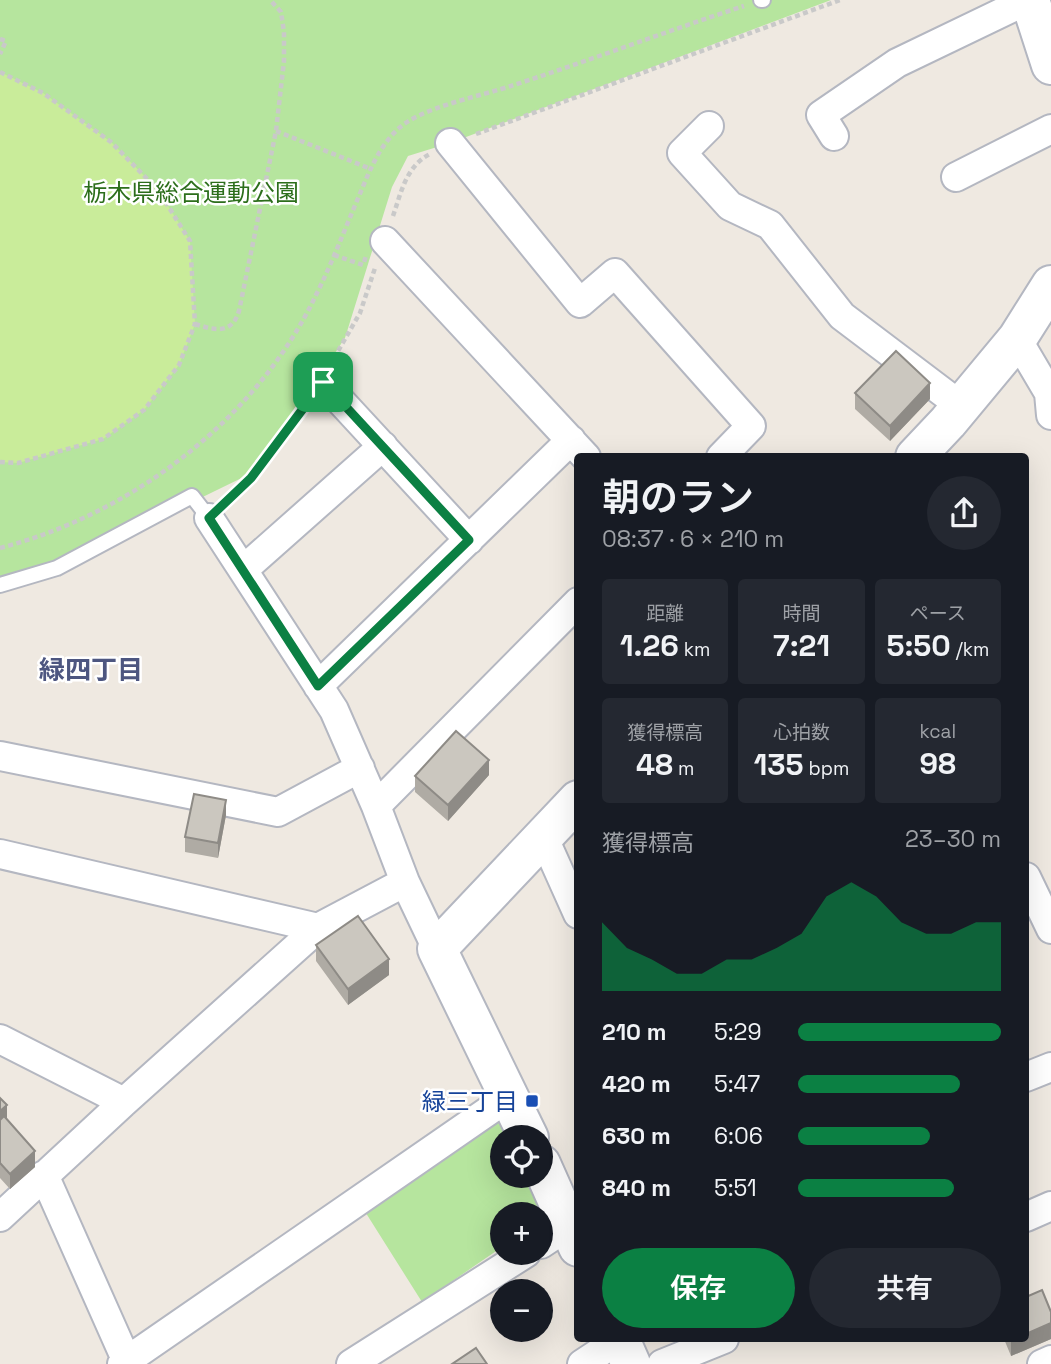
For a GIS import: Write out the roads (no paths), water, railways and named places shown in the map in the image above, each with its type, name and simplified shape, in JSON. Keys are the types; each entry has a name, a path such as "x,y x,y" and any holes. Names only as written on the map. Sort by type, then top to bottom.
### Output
{"street":[{"path":"834,136 821,115 897,63 1029,0 1051,65"},
{"path":"709,126 682,153 690,162 730,206 770,225 842,316 961,406"},
{"path":"956,177 1051,129"},
{"path":"450,143 580,303 615,273 751,426 725,453"},
{"path":"318,686 469,540 578,449 385,241"},
{"path":"920,453 1017,339 1051,285"},
{"path":"1017,339 1050,401"},
{"path":"323,382 469,540"},
{"path":"243,570 383,446"},
{"path":"209,518 334,710 376,806 405,882 523,1125"},
{"path":"376,806 574,606"},
{"path":"0,756 278,812 360,768"},
{"path":"438,949 574,804"},
{"path":"543,836 574,905"},
{"path":"0,854 318,928"},
{"path":"0,1217 318,928 405,882"},
{"path":"1029,883 1051,929"},
{"path":"0,1038 124,1102"},
{"path":"1029,1076 1051,1067"},
{"path":"44,1175 125,1363 510,1096"},
{"path":"548,1188 562,1239"},
{"path":"1029,1215 1051,1206"},
{"path":"351,1364 507,1265"},
{"path":"582,1364 615,1342"},
{"path":"621,1342 631,1364"},
{"path":"662,1364 717,1342"},
{"path":"1042,1364 1051,1360"}],"lane":[{"path":"0,585 57,568 192,496 209,518"}],"place":[{"name":"緑三丁目","path":"532,1101"}],"district":[{"name":"緑四丁目","path":"91,670"}],"park label":[{"name":"栃木県総合運動公園","path":"191,192"}]}
